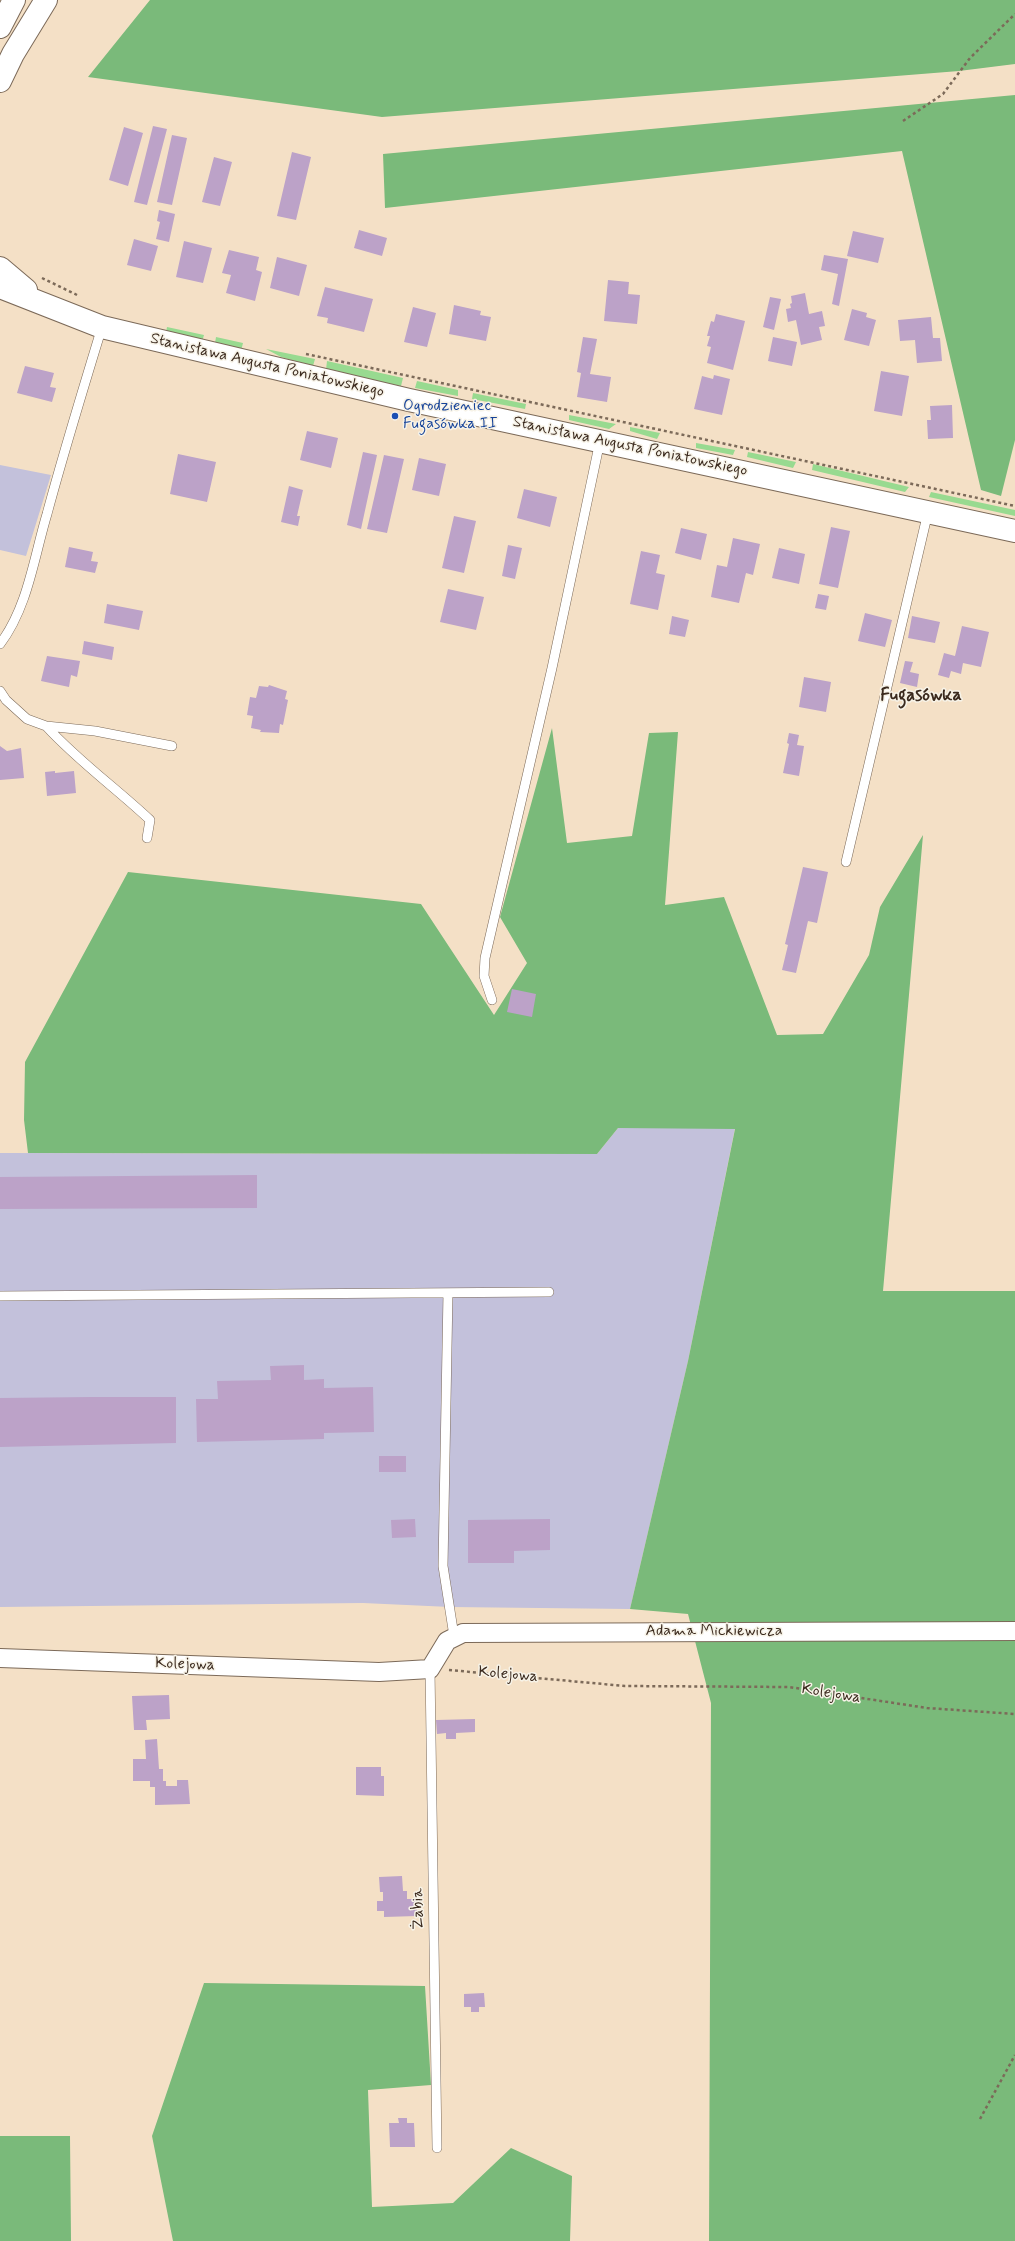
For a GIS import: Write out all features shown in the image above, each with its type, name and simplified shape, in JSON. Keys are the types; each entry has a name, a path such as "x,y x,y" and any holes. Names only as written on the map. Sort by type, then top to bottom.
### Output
{"main road":[{"path":"0,27 14,0"},
{"path":"0,82 13,54 46,0"},
{"name":"Stanisława Augusta Poniatowskiego","path":"0,268 39,301"},
{"name":"Stanisława Augusta Poniatowskiego","path":"0,287 39,301 102,327 409,400 1015,531"}],"street":[{"name":"Adama Mickiewicza","path":"454,1636 473,1632 1015,1631"},
{"path":"430,1668 447,1641 454,1636"},
{"name":"Kolejowa","path":"0,1658 379,1672 430,1668"}],"lane":[{"path":"0,644 9,632 30,581 46,516 102,327"},
{"path":"492,1000 484,976 485,958 552,668 600,441"},
{"path":"846,862 928,512"},
{"path":"0,691 6,700 27,719 46,726 95,731 172,746"},
{"path":"46,726 69,751 118,790 150,820 147,838"},
{"path":"0,1296 549,1292"},
{"path":"448,1293 443,1566 454,1636"},
{"name":"Żabia","path":"430,1668 437,2148"}],"path":[{"path":"903,121 943,94 970,58 1015,14"},
{"path":"40,276 81,296"},
{"path":"301,353 1015,506"},
{"name":"Kolejowa","path":"430,1668 625,1686 788,1687 927,1708 1015,1714"},
{"path":"980,2119 1015,2054"}],"shaded area":[{"path":"0,465 51,475 26,556 0,550"},
{"path":"618,1128 735,1128 688,1361 630,1609 450,1607 363,1603 0,1607 0,1153 597,1154"}],"green space":[{"path":"150,0 1015,0 1015,64 959,71 382,117 88,77"},
{"path":"1015,95 1015,440 1001,496 981,490 902,151 385,208 383,154"},
{"path":"167,327 204,335 202,342 166,332"},
{"path":"216,337 243,343 241,351 215,343"},
{"path":"266,349 315,359 313,366 281,357"},
{"path":"327,361 403,378 401,386 326,370"},
{"path":"417,381 458,390 458,396 415,388"},
{"path":"473,393 526,404 525,409 472,399"},
{"path":"569,415 616,424 609,429 569,420"},
{"path":"630,427 660,433 657,439 630,431"},
{"path":"696,443 735,450 733,455 696,448"},
{"path":"748,452 796,462 793,468 747,457"},
{"path":"813,464 909,487 905,492 812,470"},
{"path":"931,492 1015,510 1015,516 929,497"},
{"path":"552,728 567,843 632,836 649,733 678,732 665,905 724,897 777,1035 823,1034 869,955 880,907 923,835 883,1291 1015,1291 1015,2241 709,2241 711,1703 688,1614 630,1609 688,1361 735,1129 618,1128 597,1154 28,1153 24,1120 25,1062 128,872 421,904 494,1015 527,963 500,917"},
{"path":"204,1983 425,1986 431,2085 368,2090 372,2207 453,2203 511,2148 572,2176 570,2241 173,2241 152,2136"},
{"path":"0,2136 70,2136 71,2241 0,2241"}],"building":[{"path":"153,126 167,129 147,205 134,202"},
{"path":"124,127 143,133 128,186 109,180"},
{"path":"172,135 187,138 172,205 157,202"},
{"path":"292,152 311,157 296,220 277,216"},
{"path":"214,157 232,162 220,206 202,202"},
{"path":"159,210 175,214 169,242 156,239 160,222 157,221"},
{"path":"359,230 387,238 382,256 354,248"},
{"path":"853,231 884,238 878,263 847,256"},
{"path":"134,239 158,246 151,271 127,265"},
{"path":"184,241 212,248 203,283 176,277"},
{"path":"229,250 259,257 256,270 262,272 255,301 226,293 231,275 222,273"},
{"path":"824,255 848,259 839,306 832,304 838,274 821,270"},
{"path":"277,257 307,265 299,296 270,288"},
{"path":"608,280 629,282 628,294 640,295 637,324 604,321"},
{"path":"325,287 373,299 364,332 327,323 328,318 317,316"},
{"path":"805,293 809,314 822,311 825,326 819,327 822,340 801,345 796,320 788,322 786,309 791,308 791,296"},
{"path":"770,297 781,299 774,330 763,327"},
{"path":"454,305 481,311 480,315 491,317 486,341 449,334"},
{"path":"413,307 436,313 427,347 404,342"},
{"path":"852,309 867,313 866,317 876,320 869,346 844,340"},
{"path":"716,314 745,321 733,370 707,363 711,347 707,346 710,336 707,336 711,321 714,322"},
{"path":"931,317 933,338 940,338 942,361 917,363 915,340 900,341 898,320"},
{"path":"583,337 597,339 590,374 611,377 607,402 577,397 581,373 577,372"},
{"path":"773,337 797,342 792,366 768,361"},
{"path":"25,366 54,373 50,387 56,388 52,402 17,393"},
{"path":"881,371 909,376 902,416 874,411"},
{"path":"714,375 730,379 722,415 694,409 702,376 713,379"},
{"path":"952,405 953,438 928,439 927,420 931,420 930,406"},
{"path":"307,431 338,438 331,468 300,460"},
{"path":"363,452 377,455 361,529 347,525"},
{"path":"178,454 216,462 207,502 170,494"},
{"path":"384,455 404,459 387,533 367,529"},
{"path":"419,458 446,464 439,496 412,490"},
{"path":"289,486 303,490 297,516 300,516 298,526 281,522"},
{"path":"524,489 557,497 550,527 517,518"},
{"path":"454,516 476,521 464,573 442,568"},
{"path":"831,527 850,531 838,588 819,584"},
{"path":"681,528 707,534 701,560 675,553"},
{"path":"733,538 760,544 753,575 746,573 739,603 711,597 717,565 727,567"},
{"path":"508,545 522,548 515,579 502,576"},
{"path":"69,547 93,552 91,561 98,562 95,573 65,567"},
{"path":"779,548 805,554 799,584 772,578"},
{"path":"641,551 660,555 656,573 665,575 658,610 630,604"},
{"path":"448,589 484,597 476,630 440,622"},
{"path":"818,594 829,596 826,610 815,608"},
{"path":"107,604 143,611 139,630 104,623"},
{"path":"865,613 892,620 885,647 858,641"},
{"path":"672,616 689,620 685,637 669,634"},
{"path":"912,616 940,622 935,643 908,638"},
{"path":"962,626 989,632 981,667 963,663 961,674 951,671 949,678 938,675 944,653 955,656"},
{"path":"84,641 114,647 112,660 82,654"},
{"path":"47,656 80,661 77,677 71,675 69,687 41,681"},
{"path":"905,661 913,662 910,672 919,674 917,687 900,683"},
{"path":"804,677 831,682 826,712 799,707"},
{"path":"269,685 287,691 285,699 288,700 283,725 280,724 279,733 260,732 261,730 251,728 253,716 247,715 250,697 256,698 259,686 268,687"},
{"path":"789,733 799,735 797,745 804,746 799,776 783,773 789,744 787,743"},
{"path":"0,746 7,751 21,748 24,778 0,780"},
{"path":"55,771 55,773 74,771 76,793 47,796 45,772"},
{"path":"803,867 828,872 817,923 808,921 796,973 782,970 788,945 785,944"},
{"path":"512,989 536,994 532,1017 507,1012"},
{"path":"257,1175 257,1208 0,1209 0,1177"},
{"path":"304,1365 304,1380 324,1379 324,1388 373,1387 374,1432 324,1433 324,1439 197,1442 196,1399 218,1399 217,1381 271,1380 270,1366"},
{"path":"176,1397 176,1443 0,1447 0,1398"},
{"path":"379,1456 406,1456 406,1472 379,1472"},
{"path":"415,1519 416,1537 392,1538 391,1520"},
{"path":"550,1519 550,1550 514,1551 514,1563 468,1563 468,1520"},
{"path":"169,1695 170,1719 146,1720 147,1730 134,1730 132,1696"},
{"path":"475,1719 475,1732 456,1733 456,1739 446,1739 446,1733 437,1734 436,1720"},
{"path":"157,1739 159,1769 163,1769 163,1781 166,1781 166,1786 177,1786 177,1780 188,1780 190,1804 155,1805 155,1787 150,1787 150,1781 133,1781 133,1759 146,1759 145,1740"},
{"path":"356,1767 381,1767 381,1776 384,1776 384,1796 356,1795"},
{"path":"402,1876 403,1891 407,1891 407,1899 417,1899 417,1916 384,1917 384,1911 377,1911 377,1901 383,1901 383,1892 380,1892 379,1877"},
{"path":"484,1993 485,2007 479,2007 479,2012 471,2012 471,2007 464,2007 464,1994"},
{"path":"398,2118 407,2118 407,2123 414,2123 415,2147 390,2147 389,2123 399,2123"}],"place":[{"name":"Ogrodzieniec Fugasówka II","path":"395,416"}],"district":[{"name":"Fugasówka","path":"921,696"}]}
